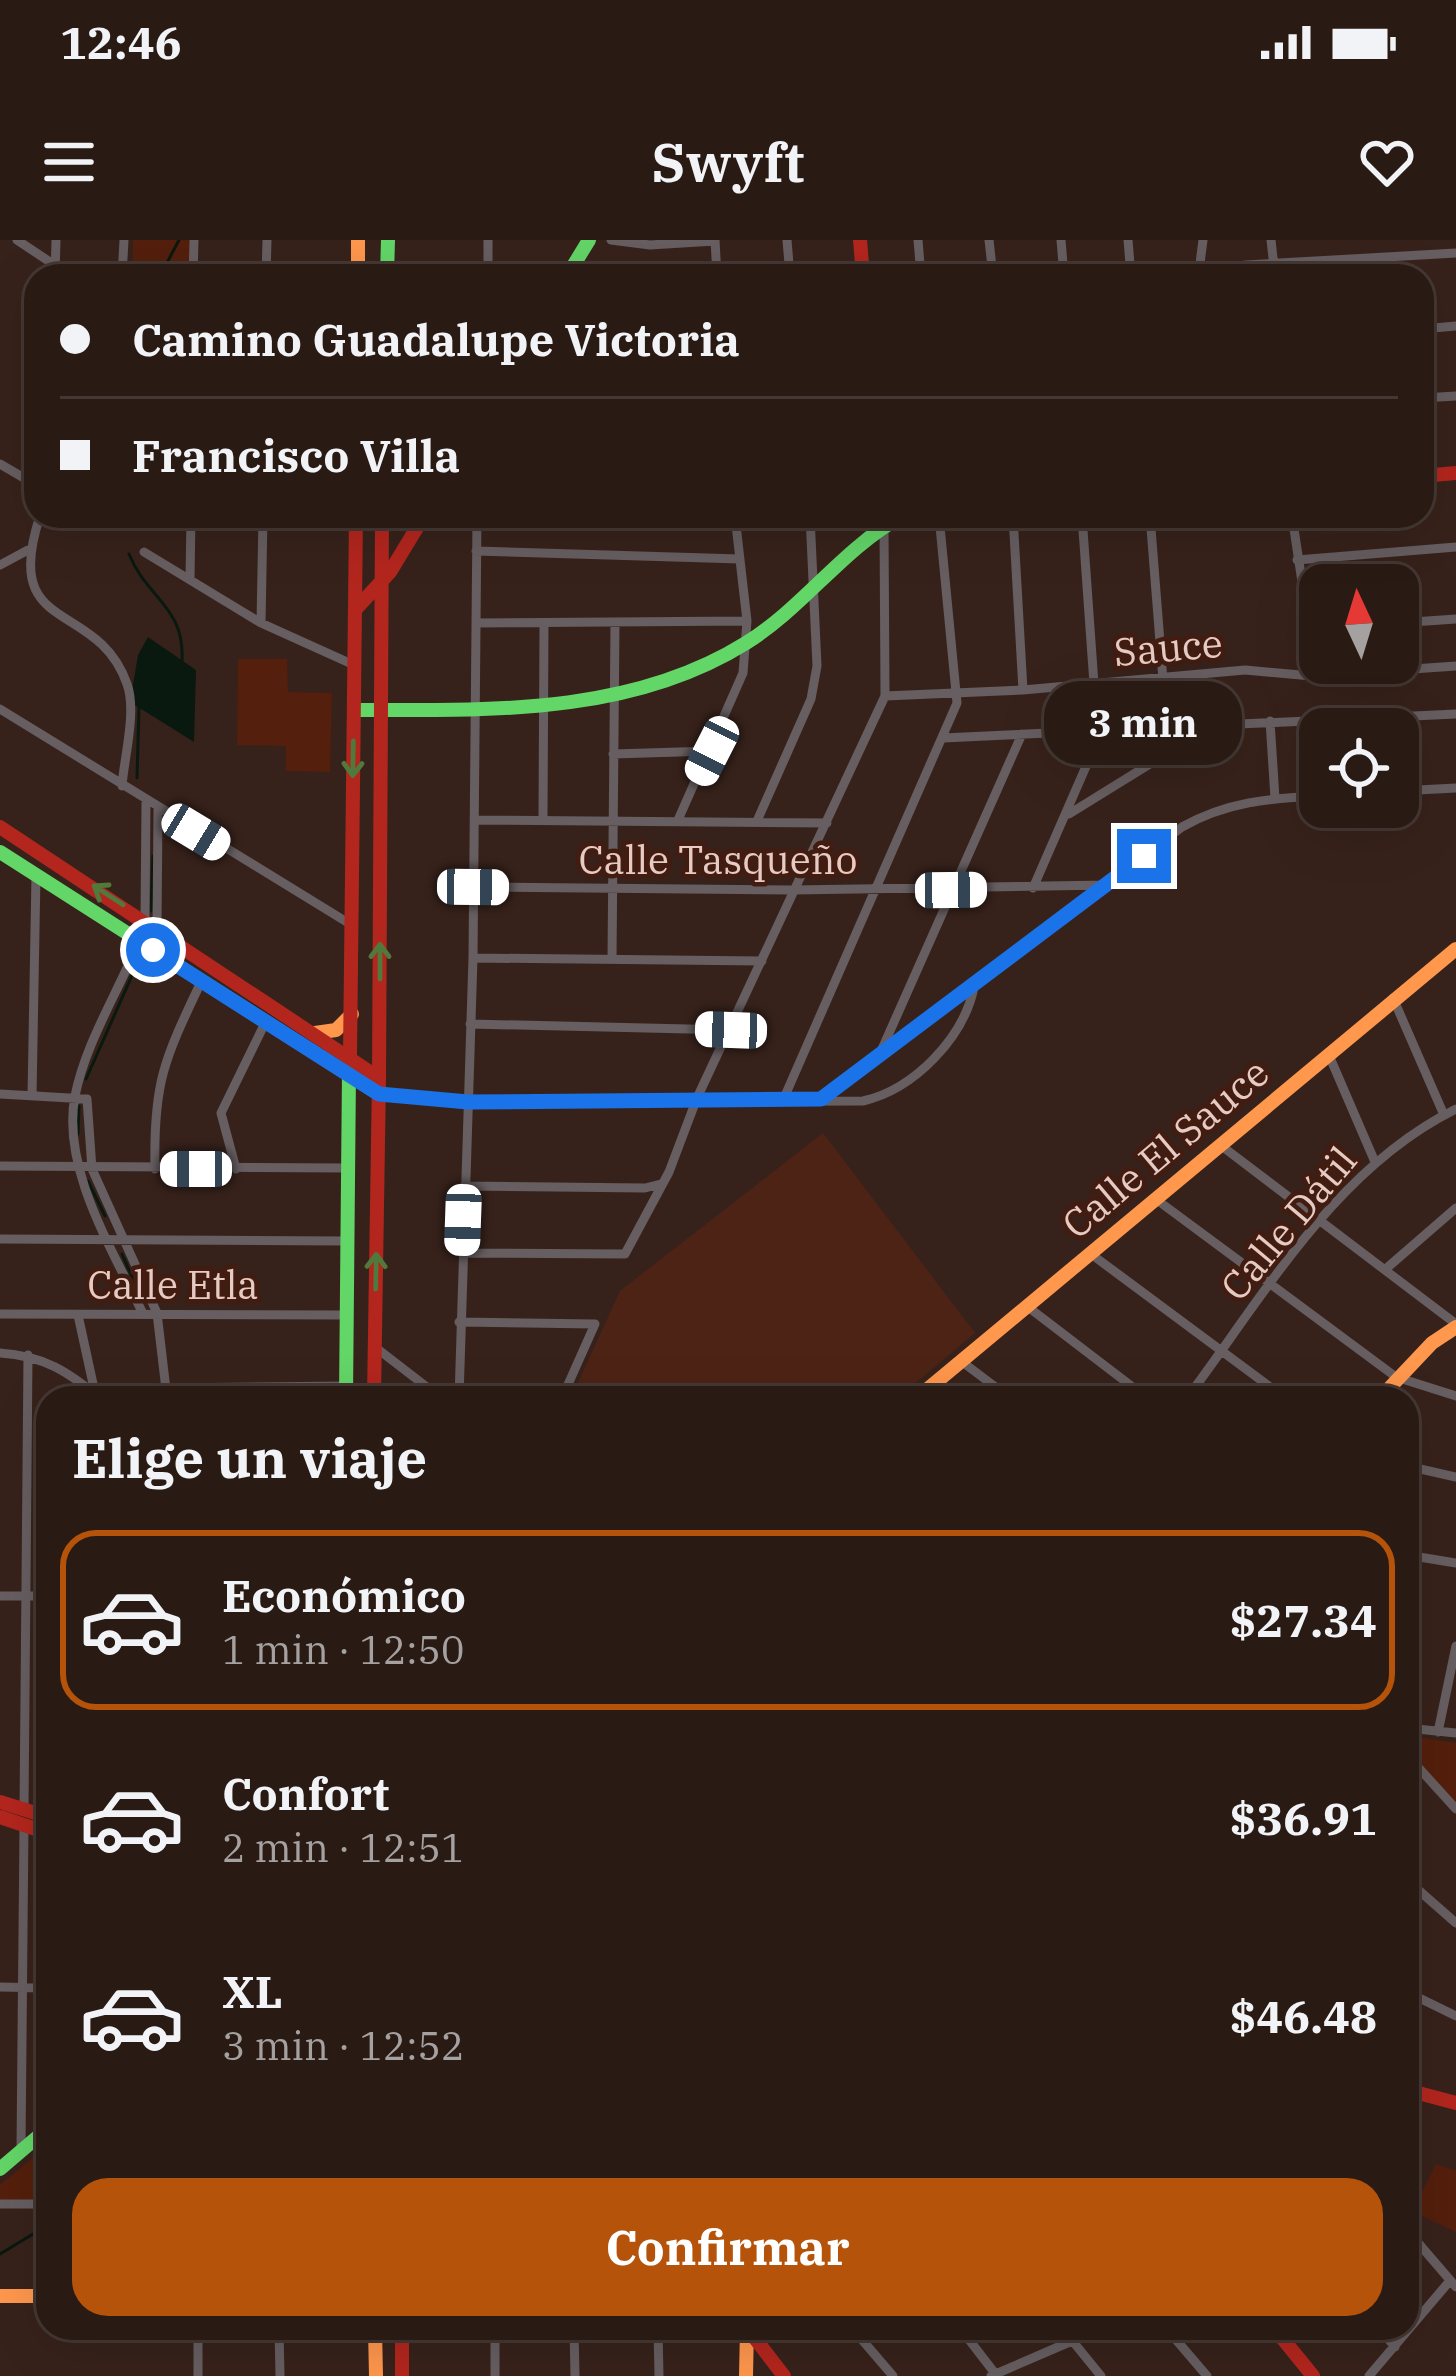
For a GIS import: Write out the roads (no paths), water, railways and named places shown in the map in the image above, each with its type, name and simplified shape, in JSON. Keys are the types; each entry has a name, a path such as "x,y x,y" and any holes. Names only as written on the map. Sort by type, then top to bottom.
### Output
{"main road":[{"path":"346,1386 356,528"},
{"path":"374,1386 382,528"},
{"path":"355,610 381,584 416,528"},
{"path":"354,710 545,709 686,674 746,643 817,587 875,528"},
{"path":"0,827 350,1055 379,1086"},
{"path":"0,852 202,980 348,1080 379,1086"},
{"name":"Calle El Sauce","path":"931,1386 1456,949"},
{"path":"315,1033 336,1030 352,1014"},
{"path":"1390,1386 1456,1326"},
{"path":"0,1802 36,1824"},
{"path":"0,1817 36,1817"},
{"path":"1419,2093 1456,2103"},
{"path":"0,2169 36,2138"},
{"path":"0,2296 36,2296"},
{"path":"375,2340 376,2376"},
{"path":"401,2340 402,2376"},
{"path":"746,2376 747,2340"},
{"path":"756,2340 784,2376"},
{"path":"1284,2340 1313,2376"}],"street":[{"path":"17,240 46,264"},
{"path":"611,240 650,245 715,241"},
{"path":"1350,264 1456,254"},
{"path":"36,528 28,550 28,584 50,608 108,649 129,688 122,786"},
{"path":"190,579 191,528"},
{"path":"261,622 262,528"},
{"path":"459,1386 473,958 477,528"},
{"path":"678,820 741,685 747,621 737,528"},
{"path":"757,821 811,699 817,667 812,528"},
{"path":"462,1253 625,1254 886,696 883,528"},
{"path":"784,1098 943,738 958,694 940,528"},
{"path":"1014,528 1024,690"},
{"path":"1083,528 1094,684"},
{"path":"1151,528 1163,680"},
{"path":"1293,528 1299,571"},
{"path":"1297,560 1456,547"},
{"path":"0,565 28,550"},
{"path":"476,551 740,559"},
{"path":"144,552 261,622 354,665"},
{"path":"1419,622 1456,620"},
{"path":"476,623 747,621"},
{"path":"543,818 544,622"},
{"path":"611,958 615,622"},
{"name":"Sauce","path":"886,696 1163,680 1245,670 1312,676 1456,666"},
{"path":"0,709 350,924"},
{"path":"943,738 1456,714"},
{"path":"1270,721 1275,798"},
{"path":"1069,814 1212,725"},
{"path":"1034,888 1101,732"},
{"path":"880,1054 1022,734"},
{"path":"613,754 712,751"},
{"path":"1419,790 1456,788"},
{"path":"821,1099 1210,811 1299,797"},
{"path":"146,802 151,923"},
{"path":"151,923 158,809"},
{"path":"475,820 827,823"},
{"path":"32,1096 36,875"},
{"name":"Calle Tasqueño","path":"473,887 951,890 1107,885"},
{"path":"473,958 763,961"},
{"path":"127,968 75,1098 79,1169 143,1314"},
{"path":"155,1169 153,1100 166,1055 202,980"},
{"path":"379,1086 401,1094 468,1102 863,1101 890,1091 954,1039 968,1015 974,987"},
{"path":"1393,998 1444,1114"},
{"path":"236,1169 221,1113 265,1023"},
{"path":"470,1024 731,1030"},
{"path":"1328,1053 1375,1162"},
{"path":"0,1094 87,1099 92,1169 157,1312 166,1386"},
{"name":"Calle Dátil","path":"1196,1386 1320,1220 1375,1162 1456,1108"},
{"path":"1220,1144 1388,1268 1456,1326"},
{"path":"0,1166 347,1168"},
{"path":"464,1186 645,1188 661,1184"},
{"path":"1157,1200 1396,1377 1456,1396"},
{"path":"1388,1268 1456,1208"},
{"path":"0,1239 346,1241"},
{"path":"1091,1254 1269,1386"},
{"path":"1028,1307 1131,1386"},
{"name":"Calle Etla","path":"0,1314 346,1315"},
{"path":"78,1315 94,1386"},
{"path":"460,1322 595,1324 567,1386"},
{"path":"375,1347 425,1386"},
{"path":"0,1353 28,1355 65,1368 85,1386"},
{"path":"21,2150 28,1355"},
{"path":"961,1361 994,1386"},
{"path":"1419,1469 1456,1477"},
{"path":"1419,1557 1456,1563"},
{"path":"0,1596 36,1596"},
{"path":"1438,1732 1456,1646"},
{"path":"1419,1730 1456,1733"},
{"path":"1419,1768 1456,1809"},
{"path":"1419,1891 1456,1923"},
{"path":"0,1987 36,1988"},
{"path":"1419,1998 1456,2016"},
{"path":"0,2204 36,2204"},
{"path":"1419,2245 1452,2285 1419,2321"},
{"path":"198,2340 198,2376"},
{"path":"279,2340 280,2376"},
{"path":"495,2340 496,2376"},
{"path":"574,2340 575,2376"},
{"path":"658,2340 659,2376"},
{"path":"862,2340 893,2376"},
{"path":"969,2340 995,2375 1072,2341 1101,2376"},
{"path":"1176,2340 1208,2376"},
{"path":"1389,2340 1395,2347"},
{"path":"1370,2376 1401,2340"}],"waterway":[{"path":"166,264 179,240"},
{"path":"129,554 178,627 182,661"},
{"path":"137,778 139,707"},
{"path":"151,911 153,856"},
{"path":"86,1079 138,962"},
{"path":"78,1134 79,1106"},
{"path":"88,1181 105,1216"},
{"path":"122,1254 136,1286"},
{"path":"0,2254 36,2232"}]}
